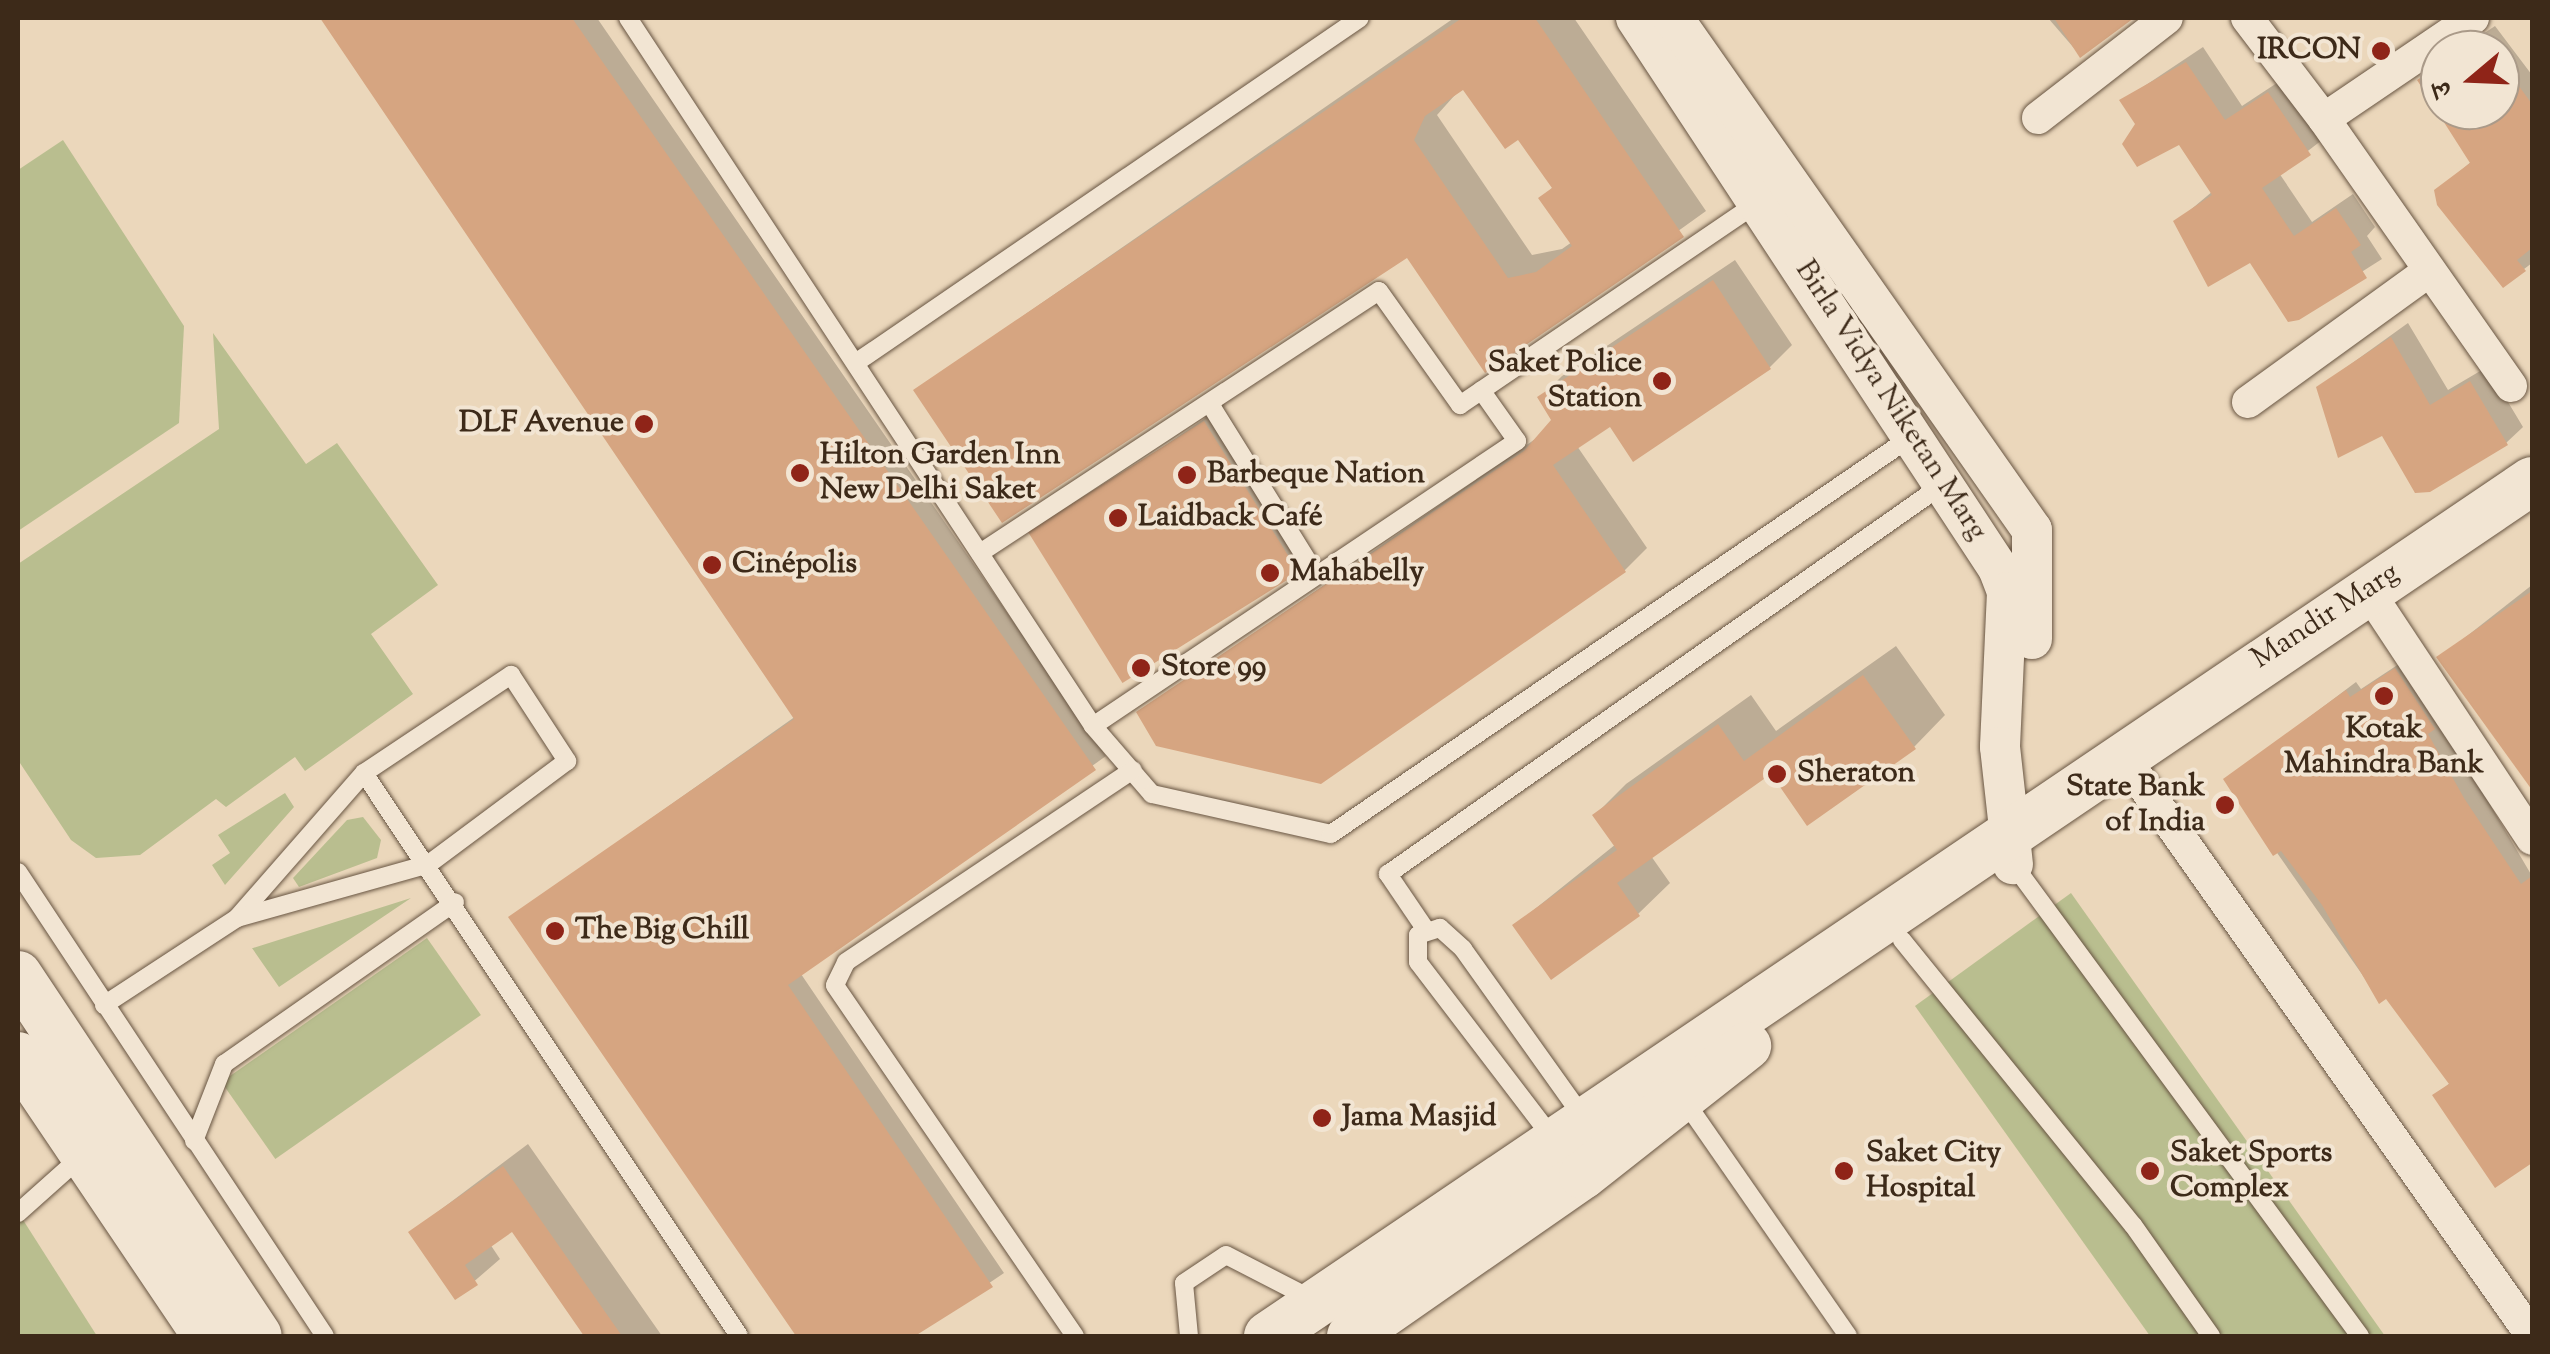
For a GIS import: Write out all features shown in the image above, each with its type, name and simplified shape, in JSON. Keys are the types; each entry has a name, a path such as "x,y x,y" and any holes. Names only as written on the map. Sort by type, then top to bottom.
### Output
{"main road":[{"name":"Mandir Marg","path":"2130,766 2532,481"},
{"name":"Mandir Marg","path":"2130,766 2382,612 2532,510"},
{"path":"1268,1336 1574,1144 2130,766"},
{"path":"1351,1336 1574,1144 1679,1092 1902,940 2012,846"},
{"path":"18,975 258,1336"},
{"path":"18,1056 207,1336"}],"street":[{"name":"Birla Vidya Niketan Marg","path":"1636,18 1774,190 1912,436 1946,483 2006,592 2000,747 2008,777 2012,846"},
{"path":"1673,18 1774,190 2032,530 2027,751 2008,777"},
{"path":"2038,118 2168,18"},
{"path":"2248,18 2324,119 2511,386"},
{"path":"2324,119 2473,18"},
{"path":"2248,402 2429,272"},
{"path":"2382,612 2532,839"},
{"path":"2130,766 2532,1336"}],"lane":[{"path":"628,18 1093,726 1152,794 1331,834 1912,436"},
{"path":"857,362 1360,18"},
{"path":"980,553 1380,292 1460,405 1774,190"},
{"path":"1093,726 1314,573 1517,442 1481,390"},
{"path":"1210,404 1314,573"},
{"path":"1426,930 1388,874 1946,483"},
{"path":"104,1006 237,918 364,773 511,675 567,761 429,864 237,918"},
{"path":"1075,1336 836,985 846,962 1132,770"},
{"path":"364,773 455,902 739,1336"},
{"path":"2012,846 2360,1336"},
{"path":"18,872 325,1336"},
{"path":"194,1141 224,1064 455,902"},
{"path":"1440,928 1464,949 1574,1144 1418,962 1414,947 1426,930 1440,928"},
{"path":"1902,940 2133,1225 2211,1336"},
{"path":"1679,1092 1848,1336"},
{"path":"18,1213 84,1154"},
{"path":"1189,1336 1184,1284 1226,1255 1318,1302"}],"green space":[{"path":"63,140 184,326 179,423 18,531 18,170"},
{"path":"213,333 306,464 337,443 438,585 371,634 413,694 305,771 295,757 226,807 216,799 140,855 96,858 71,840 18,760 18,564 219,429"},
{"path":"285,793 294,807 225,885 212,865 230,853 218,835"},
{"path":"363,817 381,840 377,858 299,887 293,878 347,820"},
{"name":"Saket Sports Complex","path":"2071,893 2385,1336 2150,1336 1915,1006"},
{"path":"411,898 279,987 252,948 253,948"},
{"path":"427,938 481,1015 275,1159 221,1082"},
{"path":"18,1212 97,1336 18,1336"}],"building":[{"path":"320,18 572,18 1096,770 788,985 993,1287 915,1336 796,1336 508,917 794,719"},
{"path":"1462,18 1535,18 1684,237 1485,373 1407,258 1002,523 913,390","holes":["1463,90 1505,149 1518,140 1552,188 1538,198 1572,246 1536,272 1508,278 1414,140 1425,116"]},
{"path":"2054,18 2134,18 2080,58"},
{"path":"2186,62 2225,120 2268,92 2311,155 2262,188 2294,236 2336,208 2361,245 2351,252 2367,278 2299,320 2288,322 2250,263 2208,287 2173,221 2212,195 2179,145 2137,167 2122,144 2135,124 2119,100"},
{"path":"2520,88 2532,104 2532,248 2517,260 2526,271 2503,288 2437,205 2434,190 2470,163 2449,130 2520,130"},
{"path":"1713,280 1771,369 1633,462 1610,427 1553,465 1626,572 1321,784 1156,746 1136,712 1524,451 1551,420 1537,397"},
{"path":"2391,337 2430,405 2470,381 2508,445 2430,492 2415,493 2382,436 2338,458 2316,387"},
{"path":"1204,421 1299,573 1122,683 1028,531"},
{"path":"2532,591 2532,790 2436,657"},
{"path":"2395,668 2435,729 2428,734 2464,798 2521,884 2532,876 2532,1163 2495,1188 2432,1095 2449,1084 2386,999 2379,1004 2322,905 2281,851 2273,856 2223,779 2346,690 2350,697"},
{"path":"1863,675 1916,749 1807,826 1771,774 1617,883 1640,916 1551,980 1512,925 1617,850 1592,815 1718,724 1744,761"},
{"path":"503,1166 622,1336 584,1336 512,1232 465,1265 478,1285 455,1300 408,1232"}],"place":[{"name":"IRCON","path":"2381,51"},
{"name":"Saket Police Station","path":"1662,381"},
{"name":"DLF Avenue","path":"644,424"},
{"name":"Hilton Garden Inn New Delhi Saket","path":"800,473"},
{"name":"Barbeque Nation","path":"1187,475"},
{"name":"Laidback Café","path":"1118,518"},
{"name":"Cinépolis","path":"712,565"},
{"name":"Mahabelly","path":"1270,573"},
{"name":"Store 99","path":"1141,668"},
{"name":"Kotak Mahindra Bank","path":"2384,696"},
{"name":"Sheraton","path":"1777,774"},
{"name":"State Bank of India","path":"2225,805"},
{"name":"The Big Chill","path":"555,931"},
{"name":"Jama Masjid","path":"1322,1118"},
{"name":"Saket City Hospital","path":"1844,1171"},
{"name":"Saket Sports Complex","path":"2150,1171"}]}
